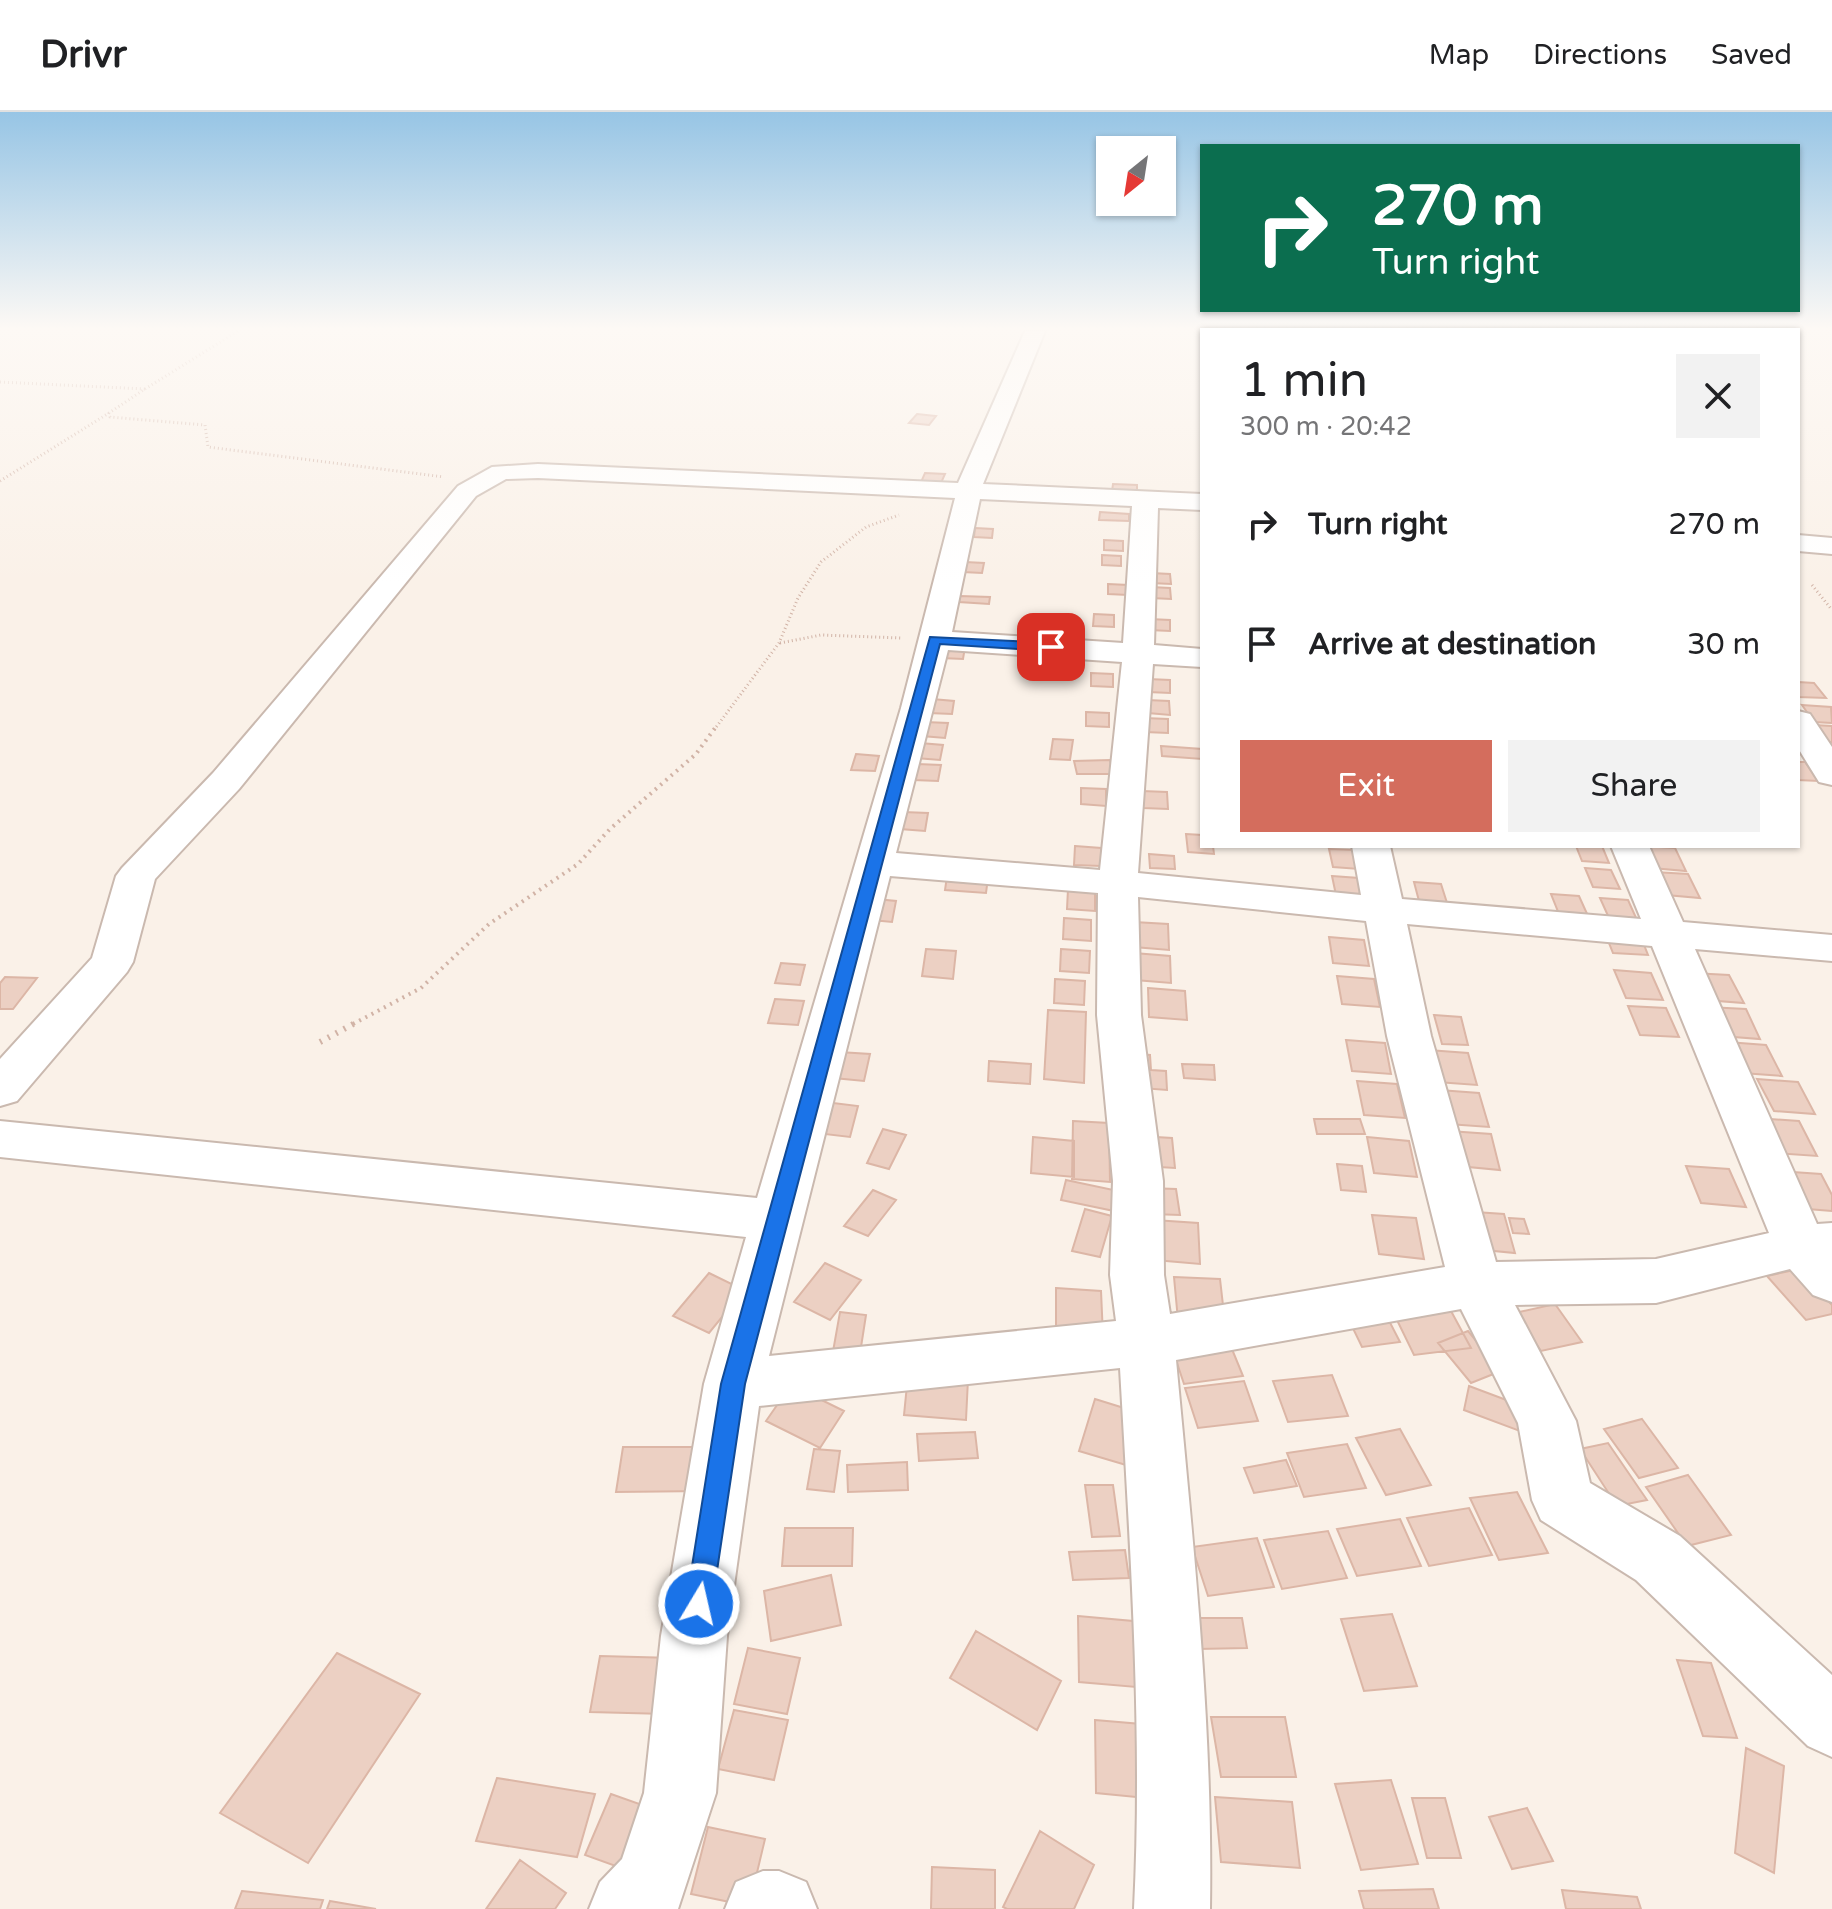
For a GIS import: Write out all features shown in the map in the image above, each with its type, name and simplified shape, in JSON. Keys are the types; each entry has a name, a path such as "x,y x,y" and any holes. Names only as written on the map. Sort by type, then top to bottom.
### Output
{"street":[{"path":"627,1909 652,1882 680,1793 694,1636 733,1384 934,640 968,500 1002,415"},
{"path":"0,1089 112,962 136,876 226,781 467,491 501,472 538,471 968,500 1200,502"},
{"path":"1145,500 1138,653 1118,883 1119,1015 1138,1181 1137,1275 1146,1342 1166,1606 1175,1816 1172,1909"},
{"path":"1800,543 1832,546"},
{"path":"934,640 1200,658"},
{"path":"1800,724 1832,774"},
{"path":"1371,848 1409,1036 1476,1284 1547,1421 1563,1500 1658,1558 1832,1722"},
{"path":"733,1384 1146,1342 1476,1284 1656,1281 1822,1257 1667,934 1631,848"},
{"path":"874,863 1832,948"},
{"path":"0,1139 776,1220"},
{"path":"763,1909 779,1909"}],"path":[{"path":"0,481 106,415"},
{"path":"109,415 205,425 208,447 363,465 433,478 501,472"},
{"path":"320,1042 421,988 489,924 578,864 610,829 696,754 779,643 798,598 821,562 866,527 907,512 968,500"},
{"path":"1812,585 1832,610"},
{"path":"779,643 821,635 934,640"}],"building":[{"path":"916,415 936,416 929,425 909,423"},
{"path":"925,473 945,474 941,483 921,482"},
{"path":"1113,484 1137,485 1137,493 1112,491"},
{"path":"1100,512 1129,514 1129,521 1099,520"},
{"path":"975,528 993,529 992,538 974,537"},
{"path":"1104,540 1123,541 1123,551 1104,550"},
{"path":"1102,555 1121,556 1121,566 1102,565"},
{"path":"965,562 984,563 982,573 963,572"},
{"path":"1151,573 1170,574 1171,584 1151,583"},
{"path":"1108,584 1128,585 1128,595 1108,594"},
{"path":"1151,587 1170,588 1171,599 1151,598"},
{"path":"960,596 990,597 989,604 959,602"},
{"path":"1094,614 1114,615 1114,627 1093,626"},
{"path":"1149,619 1170,620 1170,631 1149,630"},
{"path":"944,646 965,647 963,659 941,658"},
{"path":"1091,673 1113,674 1113,687 1091,686"},
{"path":"1148,679 1170,680 1170,693 1148,692"},
{"path":"1800,682 1814,683 1826,698 1800,697"},
{"path":"932,699 954,701 952,714 929,713"},
{"path":"1147,700 1169,701 1170,715 1148,713"},
{"path":"1802,705 1831,707 1832,723 1814,722"},
{"path":"1086,712 1109,713 1109,727 1086,726"},
{"path":"1144,718 1168,719 1168,733 1145,732"},
{"path":"925,722 948,723 945,738 922,736"},
{"path":"1814,725 1832,726 1832,742 1827,742"},
{"path":"1053,739 1073,740 1070,760 1050,759"},
{"path":"920,743 943,745 940,760 916,758"},
{"path":"1161,746 1200,749 1200,759 1162,756"},
{"path":"856,754 879,756 875,771 851,770"},
{"path":"1110,760 1113,774 1077,774 1074,761"},
{"path":"1800,762 1805,762 1818,781 1800,780"},
{"path":"917,764 941,765 938,781 914,780"},
{"path":"1081,788 1106,789 1106,806 1081,804"},
{"path":"1142,791 1167,792 1168,809 1143,808"},
{"path":"903,812 928,813 925,831 900,829"},
{"path":"1186,834 1200,835 1200,848 1213,848 1214,854 1188,852"},
{"path":"1075,846 1101,848 1101,866 1074,865"},
{"path":"1577,848 1603,848 1609,863 1582,861"},
{"path":"1643,848 1675,848 1686,871 1652,868"},
{"path":"1329,849 1355,850 1359,869 1333,867"},
{"path":"1149,854 1174,856 1175,869 1150,868"},
{"path":"1585,868 1611,870 1620,889 1593,887"},
{"path":"1654,872 1688,874 1700,898 1666,895"},
{"path":"947,876 988,878 986,893 945,890"},
{"path":"1332,876 1359,878 1363,897 1336,895"},
{"path":"1414,882 1441,884 1447,903 1419,901"},
{"path":"1068,889 1095,891 1095,911 1067,909"},
{"path":"1551,894 1579,896 1588,916 1559,914"},
{"path":"1600,898 1628,900 1637,920 1609,918"},
{"path":"876,899 896,901 892,922 872,920"},
{"path":"1064,918 1091,920 1091,941 1063,939"},
{"path":"1134,922 1168,924 1169,950 1134,947"},
{"path":"1329,937 1364,940 1369,966 1333,963"},
{"path":"1607,938 1642,940 1648,955 1613,953"},
{"path":"926,949 956,951 953,979 922,976"},
{"path":"1061,949 1090,951 1089,973 1060,971"},
{"path":"1134,953 1170,956 1171,983 1135,980"},
{"path":"781,963 805,965 800,985 775,983"},
{"path":"1614,970 1651,973 1663,1000 1626,998"},
{"path":"1692,973 1729,975 1744,1003 1705,1000"},
{"path":"1337,976 1374,979 1380,1007 1342,1004"},
{"path":"5,977 37,978 13,1009 0,1009 0,983"},
{"path":"1055,979 1085,981 1084,1005 1054,1003"},
{"path":"1148,988 1185,991 1187,1020 1149,1017"},
{"path":"775,999 804,1001 798,1025 768,1023"},
{"path":"1628,1006 1666,1008 1679,1037 1640,1035"},
{"path":"1707,1007 1746,1009 1760,1039 1721,1036"},
{"path":"1048,1010 1086,1012 1084,1083 1044,1079"},
{"path":"1434,1015 1461,1017 1468,1045 1442,1044"},
{"path":"1346,1040 1385,1043 1391,1074 1352,1071"},
{"path":"1727,1042 1766,1045 1782,1076 1742,1073"},
{"path":"1428,1050 1468,1053 1477,1085 1437,1082"},
{"path":"839,1052 870,1054 864,1081 834,1078"},
{"path":"1126,1053 1150,1055 1151,1070 1166,1071 1167,1090 1128,1087"},
{"path":"989,1061 1031,1064 1030,1084 988,1081"},
{"path":"1182,1064 1214,1065 1215,1080 1184,1078"},
{"path":"1757,1079 1798,1082 1815,1114 1774,1111"},
{"path":"1357,1081 1397,1084 1405,1118 1364,1115"},
{"path":"1439,1090 1479,1093 1489,1127 1448,1124"},
{"path":"825,1102 858,1106 850,1137 816,1133"},
{"path":"1757,1118 1799,1121 1817,1156 1774,1153"},
{"path":"1314,1119 1360,1119 1365,1134 1317,1134"},
{"path":"1073,1121 1109,1123 1110,1182 1072,1179"},
{"path":"883,1129 906,1135 889,1169 867,1163"},
{"path":"1449,1131 1491,1134 1500,1170 1458,1166"},
{"path":"1139,1136 1172,1138 1175,1168 1142,1166"},
{"path":"1033,1137 1074,1141 1074,1177 1031,1173"},
{"path":"1367,1137 1409,1141 1417,1177 1374,1173"},
{"path":"1337,1164 1362,1166 1366,1192 1341,1190"},
{"path":"1686,1166 1729,1169 1746,1207 1701,1203"},
{"path":"1778,1171 1821,1174 1832,1195 1832,1211 1795,1208"},
{"path":"1066,1180 1118,1191 1114,1211 1061,1200"},
{"path":"1119,1187 1176,1189 1180,1215 1122,1213"},
{"path":"873,1190 896,1200 868,1236 844,1226"},
{"path":"1085,1209 1112,1216 1100,1257 1072,1251"},
{"path":"1475,1212 1504,1214 1515,1253 1484,1250"},
{"path":"1372,1215 1416,1218 1424,1259 1379,1254"},
{"path":"1509,1218 1524,1219 1529,1234 1513,1233"},
{"path":"1154,1220 1198,1223 1200,1264 1155,1260"},
{"path":"825,1263 861,1280 830,1320 794,1302"},
{"path":"1799,1269 1832,1305 1832,1314 1806,1320 1767,1276"},
{"path":"709,1273 744,1290 709,1333 673,1316"},
{"path":"1174,1277 1220,1279 1225,1323 1178,1320"},
{"path":"1056,1288 1101,1291 1103,1336 1056,1333"},
{"path":"1555,1304 1582,1342 1541,1351 1515,1313"},
{"path":"1384,1311 1400,1342 1362,1347 1347,1316"},
{"path":"1451,1311 1471,1348 1414,1355 1396,1318"},
{"path":"840,1312 866,1315 859,1360 832,1357"},
{"path":"1468,1331 1501,1371 1471,1383 1438,1343"},
{"path":"1227,1337 1243,1376 1184,1384 1171,1345"},
{"path":"908,1375 968,1379 966,1420 904,1415"},
{"path":"1332,1375 1348,1416 1288,1422 1273,1381"},
{"path":"1244,1381 1258,1421 1198,1428 1185,1388"},
{"path":"791,1385 844,1411 820,1448 766,1421"},
{"path":"1469,1386 1533,1410 1528,1434 1464,1410"},
{"path":"1095,1399 1140,1413 1126,1465 1079,1451"},
{"path":"1642,1419 1678,1468 1639,1478 1604,1429"},
{"path":"1400,1429 1431,1485 1386,1495 1356,1438"},
{"path":"975,1432 978,1458 919,1461 917,1434"},
{"path":"1608,1443 1647,1500 1617,1506 1580,1449"},
{"path":"1347,1444 1366,1488 1304,1497 1287,1453"},
{"path":"623,1447 709,1447 704,1491 616,1492"},
{"path":"814,1449 840,1451 834,1492 807,1489"},
{"path":"1286,1460 1297,1486 1254,1493 1244,1468"},
{"path":"907,1462 908,1490 848,1492 847,1465"},
{"path":"1688,1475 1731,1535 1687,1546 1646,1487"},
{"path":"1085,1485 1113,1485 1120,1536 1092,1537"},
{"path":"1517,1492 1548,1553 1499,1560 1470,1498"},
{"path":"1469,1508 1492,1555 1429,1566 1407,1518"},
{"path":"1400,1519 1421,1566 1357,1576 1337,1529"},
{"path":"785,1528 853,1528 852,1566 782,1566"},
{"path":"1328,1531 1347,1578 1282,1589 1264,1540"},
{"path":"1257,1538 1274,1587 1208,1596 1192,1547"},
{"path":"1125,1550 1129,1578 1073,1580 1069,1552"},
{"path":"831,1575 841,1625 771,1641 764,1591"},
{"path":"1392,1614 1417,1686 1364,1691 1341,1619"},
{"path":"1078,1616 1133,1621 1136,1687 1079,1682"},
{"path":"1193,1618 1242,1618 1247,1648 1198,1649"},
{"path":"976,1631 1061,1681 1037,1730 950,1678"},
{"path":"748,1648 800,1658 787,1714 734,1704"},
{"path":"337,1653 420,1694 308,1863 220,1813"},
{"path":"600,1656 674,1658 666,1714 590,1712"},
{"path":"1677,1660 1711,1663 1737,1738 1703,1736"},
{"path":"734,1710 788,1720 774,1780 718,1769"},
{"path":"1211,1717 1285,1717 1296,1777 1221,1777"},
{"path":"1095,1720 1153,1725 1156,1799 1096,1793"},
{"path":"1746,1748 1784,1766 1774,1873 1735,1853"},
{"path":"497,1778 595,1794 577,1857 476,1841"},
{"path":"1391,1780 1418,1864 1361,1870 1335,1784"},
{"path":"611,1794 648,1807 624,1869 585,1855"},
{"path":"1215,1797 1292,1802 1300,1868 1221,1862"},
{"path":"1412,1798 1445,1798 1461,1858 1427,1858"},
{"path":"1527,1808 1553,1861 1512,1869 1489,1817"},
{"path":"708,1827 765,1839 749,1906 691,1894"},
{"path":"1040,1831 1094,1865 1074,1909 1003,1907"},
{"path":"520,1860 566,1893 555,1909 486,1909"},
{"path":"932,1867 995,1870 995,1909 931,1909"},
{"path":"1433,1889 1439,1909 1364,1909 1359,1891"},
{"path":"1562,1890 1637,1897 1641,1909 1566,1909"},
{"path":"242,1891 323,1900 320,1909 235,1909"},
{"path":"330,1901 376,1909 327,1909"}],"route":[{"path":"699,1604 733,1384 934,640 1051,647"}]}
